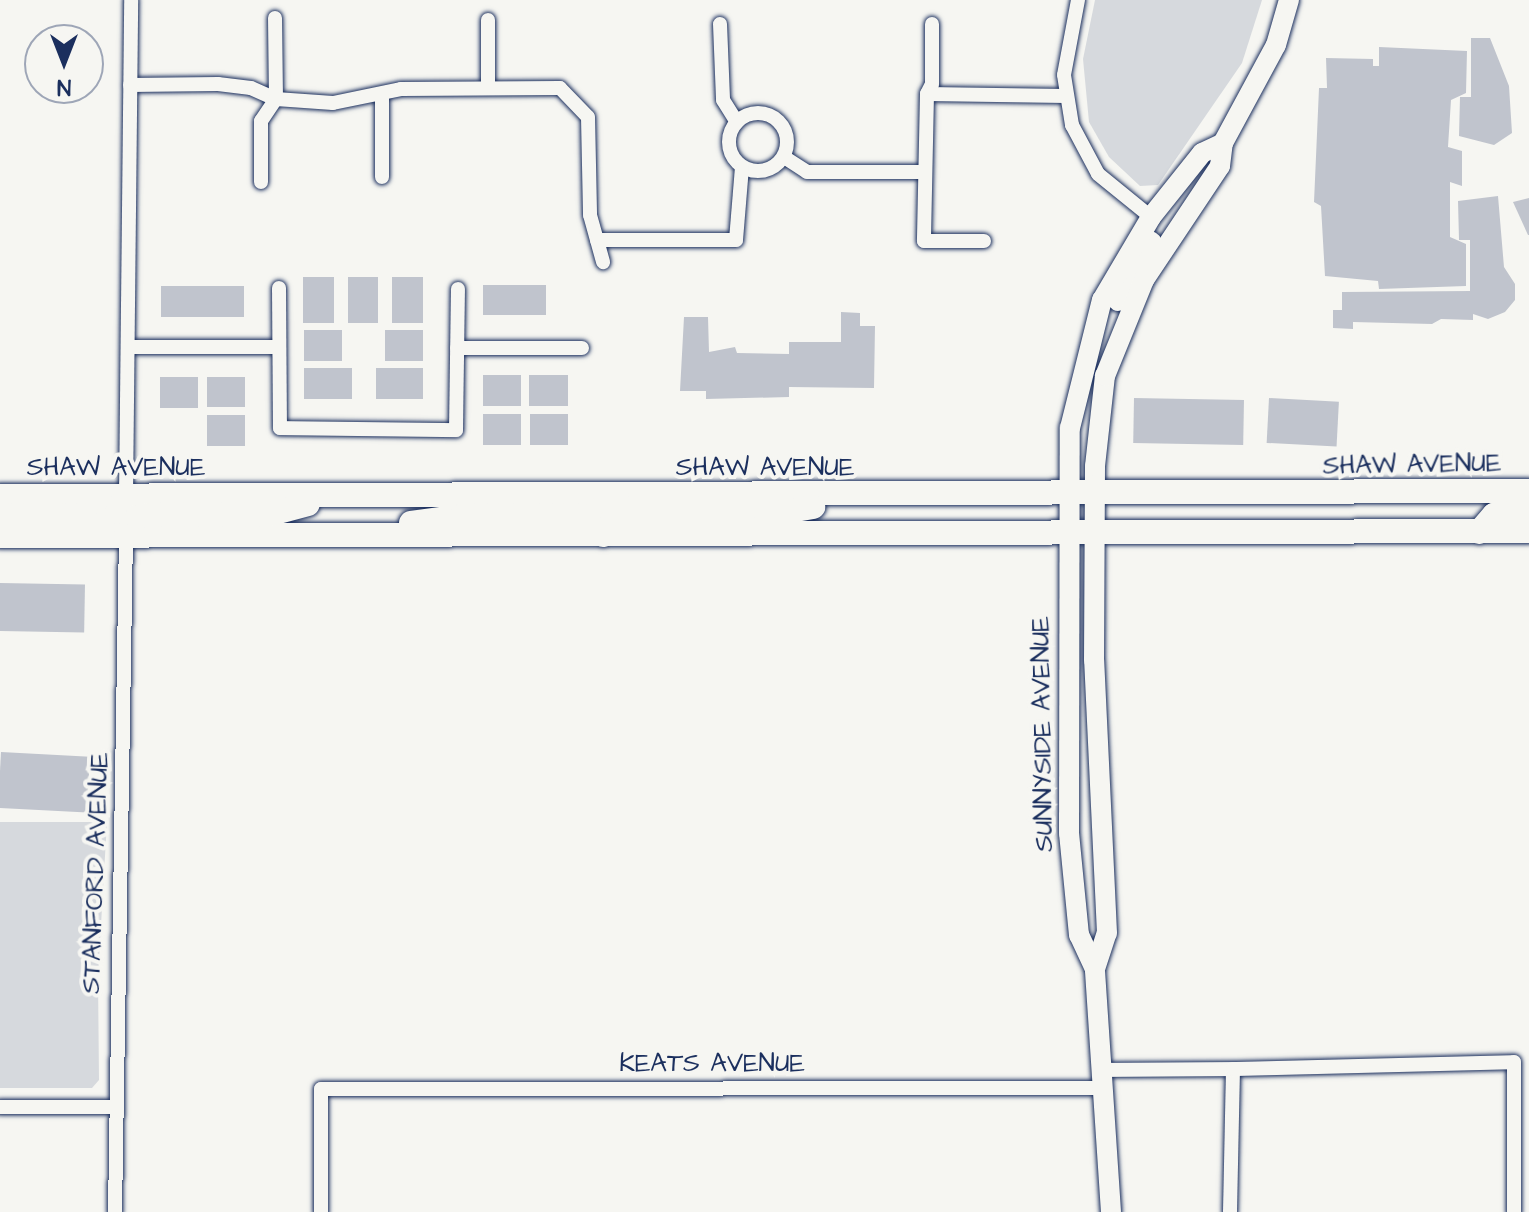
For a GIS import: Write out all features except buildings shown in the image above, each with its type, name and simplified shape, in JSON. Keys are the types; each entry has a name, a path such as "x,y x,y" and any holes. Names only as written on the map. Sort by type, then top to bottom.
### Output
{"main road":[{"path":"1105,376 1131,305 1220,166 1223,143 1271,57 1289,0"},
{"name":"SUNNYSIDE AVENUE","path":"1111,1212 1095,969 1079,935 1069,833 1067,495 1074,398 1102,300 1151,217 1202,153 1223,143"},
{"path":"1105,376 1112,316 1153,238 1151,217"},
{"name":"SUNNYSIDE AVENUE","path":"1095,969 1107,933 1095,755 1094,534 1094,495 1105,376"},
{"name":"SHAW AVENUE","path":"0,496 883,496 1529,491"},
{"path":"126,536 137,517 271,514 337,495"},
{"path":"326,535 462,516 592,515 617,495"},
{"path":"0,515 108,516 117,512 126,496"},
{"path":"603,535 623,515 766,515 883,496"},
{"path":"1479,532 1494,515 1529,511"},
{"path":"0,536 1529,531"}],"street":[{"path":"126,496 131,0"},
{"path":"1078,0 1067,53 1066,96 1072,125 1098,174 1151,217"},
{"path":"261,182 261,121 276,99 275,18"},
{"path":"488,20 488,88"},
{"path":"720,24 723,100 737,122"},
{"path":"932,24 932,84 927,94 924,241 984,241"},
{"path":"130,85 218,84 251,88 276,99 333,103 401,89 560,88 588,117 590,215 603,262"},
{"path":"382,94 382,177"},
{"path":"927,94 1066,96"},
{"path":"597,240 736,240 742,167 729,140 737,122 755,113 775,118 787,140 784,157 761,172 742,167"},
{"path":"784,157 807,172 925,172"},
{"path":"279,288 280,428 456,430 458,289"},
{"path":"128,347 279,347"},
{"path":"457,348 582,348"},
{"name":"STANFORD AVENUE","path":"115,1212 116,959 124,882 126,536"},
{"name":"KEATS AVENUE","path":"321,1212 321,1089 1103,1079 1233,1069 1514,1062 1514,1212"},
{"path":"1230,1212 1233,1069"},
{"path":"0,1107 115,1107"}],"shaded area":[{"path":"1095,0 1262,0 1242,63 1158,185 1140,186 1109,157 1089,122 1083,59"},
{"path":"0,822 107,822 98,976 99,1080 92,1088 0,1088"}]}
